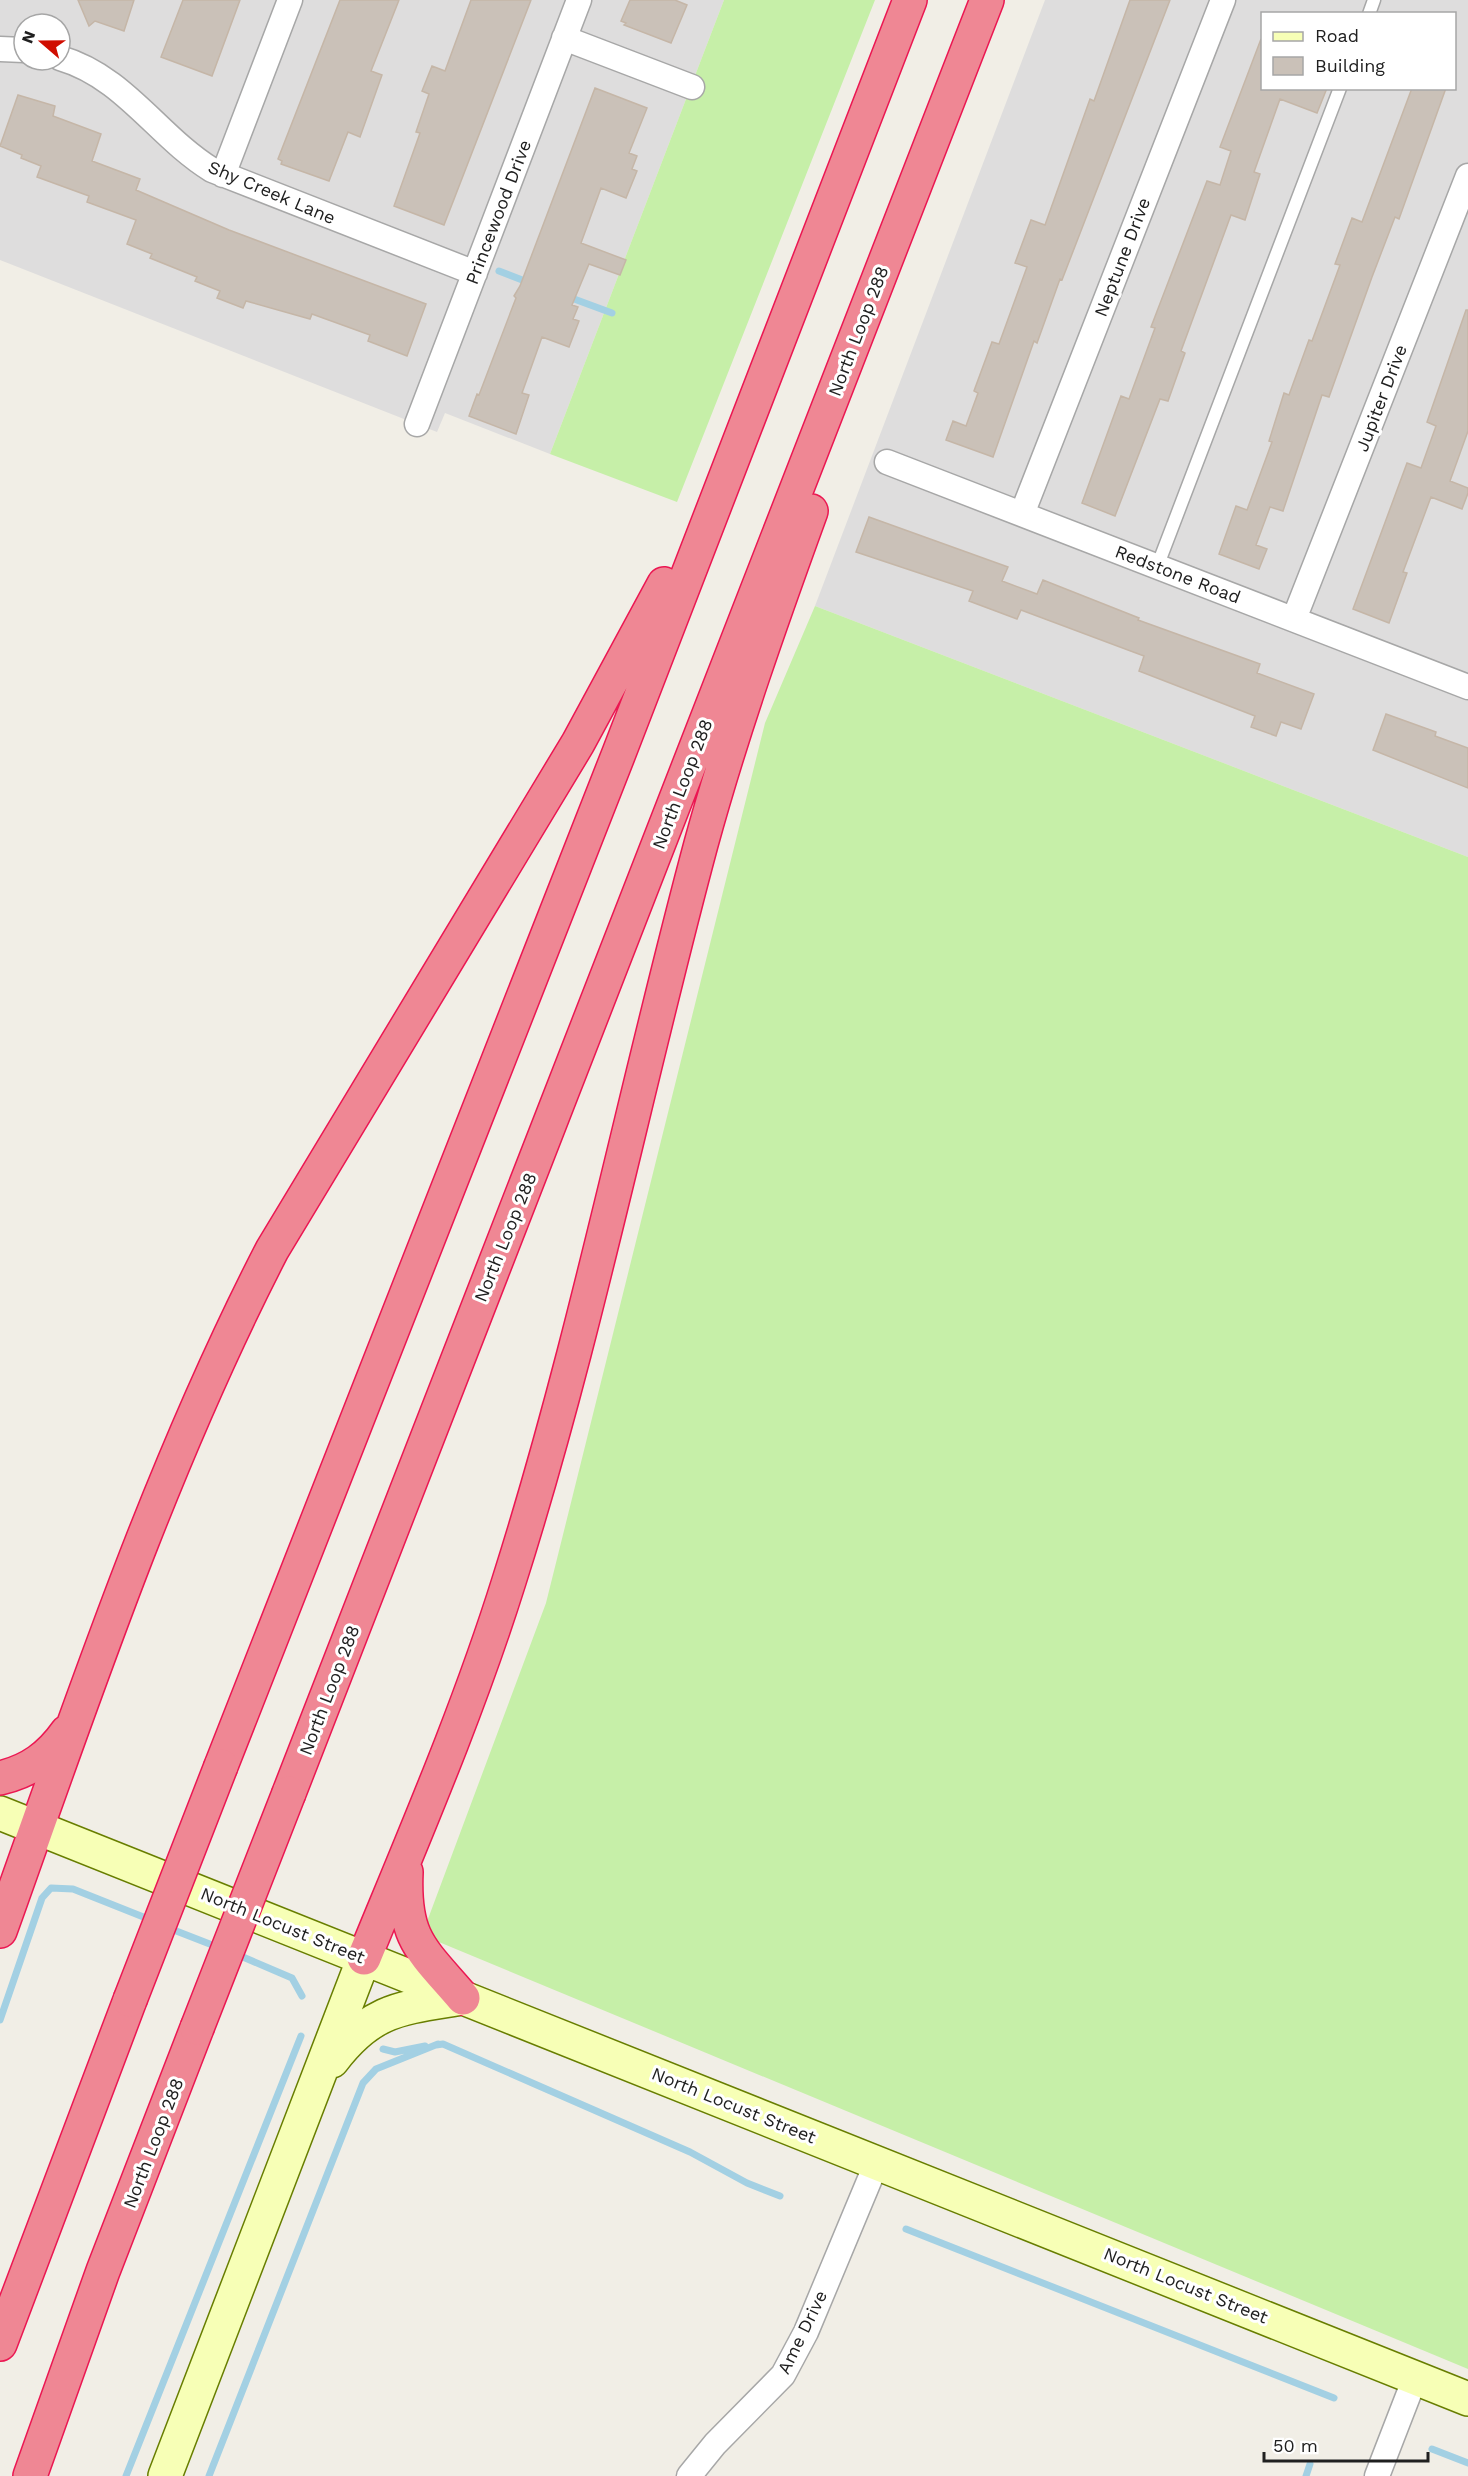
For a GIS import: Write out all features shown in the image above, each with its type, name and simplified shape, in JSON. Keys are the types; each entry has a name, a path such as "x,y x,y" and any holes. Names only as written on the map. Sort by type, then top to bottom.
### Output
{"highway":[{"path":"0,2344 130,2000 910,0"},
{"name":"North Loop 288","path":"30,2476 103,2271 987,0"},
{"path":"364,1958 476,1679 510,1581 573,1354 679,929 719,781 800,543 884,314 928,152"},
{"path":"0,1931 76,1721 168,1480 238,1316 272,1250 617,675 709,496 768,366"},
{"path":"0,1778 32,1766 53,1752 76,1721"},
{"path":"408,1850 405,1907 409,1925 428,1958 463,1998"},
{"path":"0,1894 0,1900"}],"main road":[{"name":"North Locust Street","path":"0,1813 1468,2399"},
{"path":"165,2476 364,1958"},
{"path":"316,2081 346,2043 373,2020 408,2007 463,1998"}],"street":[{"path":"223,175 290,0"},
{"name":"Princewood Drive","path":"417,424 579,0"},
{"name":"Neptune Drive","path":"1022,514 1223,0"},
{"path":"564,38 692,87"},
{"name":"Shy Creek Lane","path":"72,63 111,82 179,147 223,175 475,273"},
{"name":"Jupiter Drive","path":"1294,620 1468,176"},
{"name":"Redstone Road","path":"887,462 1468,687"},
{"name":"Ame Drive","path":"689,2476 715,2444 783,2375 806,2332 877,2162"},
{"path":"1377,2476 1415,2378"}],"lane":[{"path":"1157,567 1339,90"}],"shaded area":[{"path":"0,0 724,0 550,454 445,413 437,432 0,260"},
{"path":"1045,0 1468,0 1468,857 815,606"}],"green space":[{"path":"724,0 875,0 677,502 550,454"},
{"path":"815,606 1468,857 1468,2369 422,1935 546,1603 765,723"}],"building":[{"path":"78,0 134,0 124,31 95,21 89,26"},
{"path":"183,0 240,0 212,76 161,57"},
{"path":"340,0 399,0 371,71 382,75 360,137 348,132 329,181 281,164 282,161 278,159"},
{"path":"471,0 531,0 444,225 394,206 420,133 416,132 429,94 422,91 432,66 445,71"},
{"path":"630,0 675,0 687,5 671,43 624,25 626,23 621,21"},
{"path":"1130,0 1170,0 1037,343 1034,341 993,457 946,440 953,421 966,426 978,393 974,391 992,342 999,344 1027,267 1015,263 1031,220 1045,225 1090,99 1094,101"},
{"path":"1261,39 1261,90 1326,90 1317,113 1280,99 1254,172 1260,174 1245,220 1231,215 1181,351 1185,353 1168,401 1160,399 1115,516 1082,503 1121,396 1129,399 1155,328 1151,327 1207,181 1220,185 1231,151 1220,147"},
{"path":"595,88 647,108 629,153 637,156 632,169 637,171 626,198 601,188 581,243 626,260 620,275 589,264 572,305 578,307 573,319 579,321 569,347 542,337 522,393 529,395 516,434 469,416 477,394 479,395 516,298 514,296 520,286"},
{"path":"1411,90 1445,90 1399,219 1395,217 1329,397 1322,395 1283,511 1270,507 1256,545 1267,549 1259,569 1219,554 1236,506 1247,510 1272,442 1269,441 1284,393 1289,395 1309,340 1312,341 1340,265 1335,264 1352,218 1362,222"},
{"path":"18,95 55,106 53,116 101,134 92,161 140,179 136,190 229,230 426,304 407,356 368,341 370,335 312,314 310,319 246,301 243,308 217,298 220,291 195,281 197,277 150,258 152,254 127,244 136,220 87,202 89,196 37,177 41,166 0,146"},
{"path":"1466,310 1468,310 1468,431 1450,481 1468,488 1468,493 1462,509 1431,497 1403,572 1407,573 1389,623 1353,609 1407,463 1421,468 1436,426 1427,422"},
{"path":"869,517 1008,567 1002,581 1037,594 1043,580 1139,618 1138,620 1260,664 1257,673 1314,694 1301,729 1281,722 1276,736 1251,727 1255,716 1139,671 1144,656 1021,610 1017,619 969,601 973,591 856,552"},
{"path":"1386,714 1436,732 1435,736 1468,748 1468,788 1373,750"}],"waterway":[{"path":"499,271 530,283"},
{"path":"566,296 612,313"},
{"path":"0,2020 42,1898 51,1888 73,1889 151,1920"},
{"path":"166,1927 220,1948"},
{"path":"236,1954 292,1978 302,1996"},
{"path":"126,2476 301,2036"},
{"path":"209,2476 363,2083 376,2069 438,2044"},
{"path":"436,2045 443,2044 690,2152 747,2183 780,2196"},
{"path":"383,2049 395,2052 425,2046"},
{"path":"906,2229 1334,2398"},
{"path":"1432,2449 1468,2463"},
{"path":"1306,2476 1310,2464"}]}
